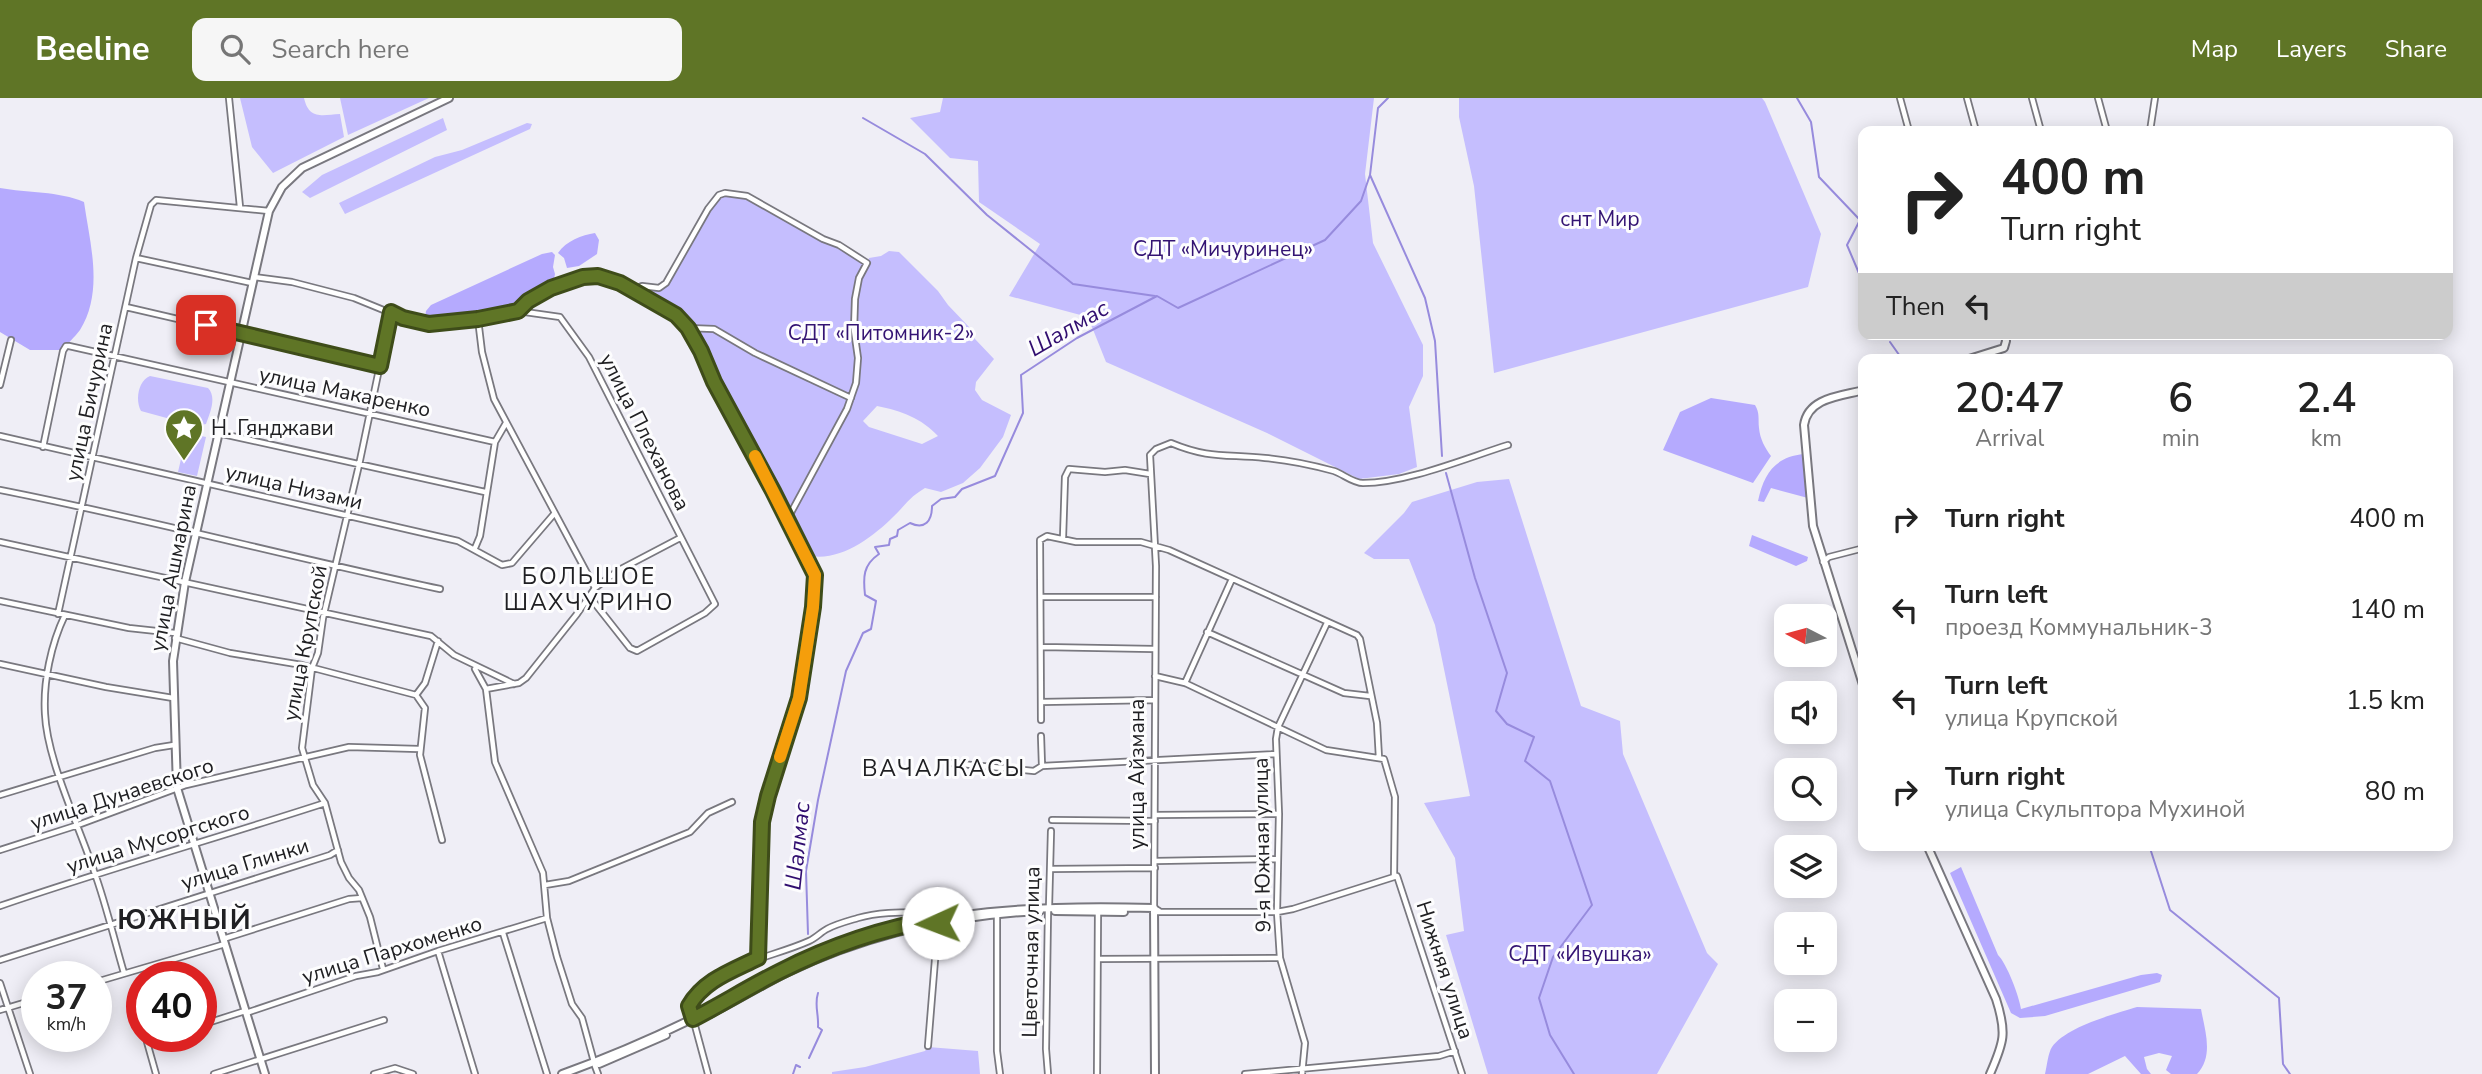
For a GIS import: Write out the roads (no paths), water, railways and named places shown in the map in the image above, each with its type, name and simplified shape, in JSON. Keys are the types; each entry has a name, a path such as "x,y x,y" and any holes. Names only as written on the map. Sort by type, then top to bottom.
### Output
{"street":[{"path":"229,98 240,207 269,211"},
{"name":"улица Ашмарина","path":"265,1074 177,788 173,698 175,635 269,211 282,187 302,167 449,98"},
{"path":"1900,98 1908,126"},
{"path":"1967,98 1975,126"},
{"path":"2032,98 2040,126"},
{"path":"2098,98 2106,126"},
{"path":"2151,126 2155,98"},
{"path":"632,290 642,286 659,288 666,283 708,209 719,195 738,193 767,206 867,263 857,284 854,330 857,373 851,398 787,521"},
{"name":"улица Бичурина","path":"124,973 95,874 61,778 45,715 48,675 147,214 156,200 240,207"},
{"path":"136,258 253,280 292,282 344,295 403,318 429,324 478,319 518,311 528,301 551,288 583,277 605,277 676,315 688,328 813,569 815,581 799,698 762,822 758,958"},
{"path":"126,307 380,366"},
{"name":"улица Плеханова","path":"518,311 564,319 589,356 715,604 637,651 630,648 589,596"},
{"name":"улица Крупской","path":"383,969 370,917 359,890 349,878 325,803 313,785 302,748 312,668 318,653 324,614 391,312"},
{"path":"478,319 491,391 595,587"},
{"path":"688,328 714,329 755,353 851,398"},
{"path":"0,385 11,340"},
{"path":"1985,354 2004,348 2006,340"},
{"name":"улица Макаренко","path":"43,447 66,346 495,442"},
{"path":"1858,392 1818,403 1805,418 1809,501 1813,526 1858,670"},
{"path":"475,548 485,509 485,492 495,442 506,422"},
{"path":"218,433 485,492"},
{"name":"улица Низами","path":"0,436 458,541 475,548 481,555 497,563 507,565 512,563 554,513"},
{"path":"1063,538 1065,477 1069,469 1105,472 1125,470 1150,474 1150,455 1156,449 1171,443 1215,457 1265,457 1336,471 1360,483 1400,478 1508,445"},
{"name":"улица Айзмана","path":"1150,474 1156,547 1155,1074"},
{"path":"0,490 83,506 336,567 440,589"},
{"path":"1041,720 1039,544 1043,537 1076,542 1141,542 1169,550 1311,613 1327,623"},
{"path":"486,689 514,684 531,673 595,587 619,570 680,538"},
{"path":"0,542 432,636 453,655 514,684"},
{"path":"1823,562 1858,550"},
{"path":"1185,683 1232,579"},
{"path":"1041,597 1156,597"},
{"path":"0,601 175,635 230,653 312,668 416,695 425,708 419,749 442,840"},
{"name":"Нижняя улица","path":"1327,623 1357,635 1360,639 1382,759 1395,797 1396,876 1462,1074"},
{"name":"9-я Южная улица","path":"1302,1071 1305,1043 1280,958 1276,754 1278,727 1327,623"},
{"path":"1207,632 1344,693 1370,696"},
{"path":"416,695 425,683 438,641"},
{"path":"1042,647 1154,649"},
{"path":"0,664 173,698"},
{"path":"473,666 486,689 495,762 537,858 545,885 547,918 568,992 572,1004 582,1018 598,1074"},
{"path":"1154,676 1185,683 1332,752 1382,759"},
{"path":"1041,702 1154,700"},
{"path":"1041,736 1042,766"},
{"path":"0,795 155,748 174,745"},
{"name":"улица Дунаевского","path":"0,850 78,825 177,788 358,747 419,749"},
{"path":"951,763 1028,771 1042,766 1276,754"},
{"path":"545,885 569,881 690,832 708,813 732,802"},
{"name":"улица Мусоргского","path":"0,906 325,803"},
{"path":"1052,821 1279,814"},
{"name":"Цветочная улица","path":"1048,1074 1046,1049 1051,831"},
{"name":"улица Глинки","path":"0,960 330,855 338,850"},
{"path":"1930,851 1996,999 2003,1023 2002,1041 1990,1074"},
{"path":"1155,861 1278,859"},
{"path":"1050,869 1155,868"},
{"path":"708,1074 689,1006 704,987 758,958 809,941 826,929 857,918 892,914 942,919 1049,909 1277,912 1396,876"},
{"path":"112,977 349,899 362,898"},
{"path":"574,1074 693,1021 789,972 888,934 942,919 996,910 1156,911"},
{"path":"1097,1074 1098,911"},
{"path":"997,914 997,1051 1000,1074"},
{"name":"улица Пархоменко","path":"217,1020 547,918"},
{"path":"928,1046 942,919"},
{"path":"503,933 547,1074"},
{"path":"438,951 475,1074"},
{"path":"1098,959 1280,958"},
{"path":"0,983 30,1074"},
{"path":"0,1010 21,1004"},
{"path":"214,1074 384,1020"},
{"path":"1245,1074 1302,1071 1439,1056 1454,1051"},
{"path":"150,1052 156,1074"},
{"path":"562,1074 595,1064"},
{"path":"374,1074 394,1068 413,1074"}],"waterway":[{"path":"1388,98 1378,108 1370,175 1425,298 1435,341 1442,456"},
{"path":"1797,98 1811,122 1819,177 1858,218"},
{"path":"863,118 925,154 987,215 1073,284 1155,296"},
{"name":"Шалмас","path":"808,934 806,871 818,800 846,671 863,633 871,629 876,601 865,595 864,577 867,567 879,554 875,547 889,545 890,539 897,536 898,530 910,523 927,523 932,506 941,499 955,497 962,489 995,476 1023,413 1021,375 1077,338 1157,296 1178,308 1325,240 1361,201 1370,175"},
{"path":"1858,224 1847,245 1858,271"},
{"path":"1890,342 1898,354"},
{"path":"1446,473 1475,578 1507,673 1496,711 1507,724 1534,737 1525,761 1550,781 1592,905 1553,957 1539,998 1550,1035 1574,1074"},
{"path":"2151,851 2170,910 2279,998 2283,1064 2290,1074"},
{"name":"Шалмас","path":"809,1058 822,1030 818,1027 818,993"},
{"name":"Шалмас","path":"793,1074 796,1065 800,1067"}],"place":[{"name":"Н. Гянджави","path":"184,462"}],"district":[{"name":"БОЛЬШОЕ ШАХЧУРИНО","path":"589,589"},
{"name":"ВАЧАЛКАСЫ","path":"944,768"},
{"name":"ЮЖНЫЙ","path":"185,919"}],"park label":[{"name":"снт Мир","path":"1600,219"},
{"name":"СДТ «Мичуринец»","path":"1223,249"},
{"name":"СДТ «Питомник-2»","path":"881,333"},
{"name":"СДТ «Ивушка»","path":"1580,954"}]}
